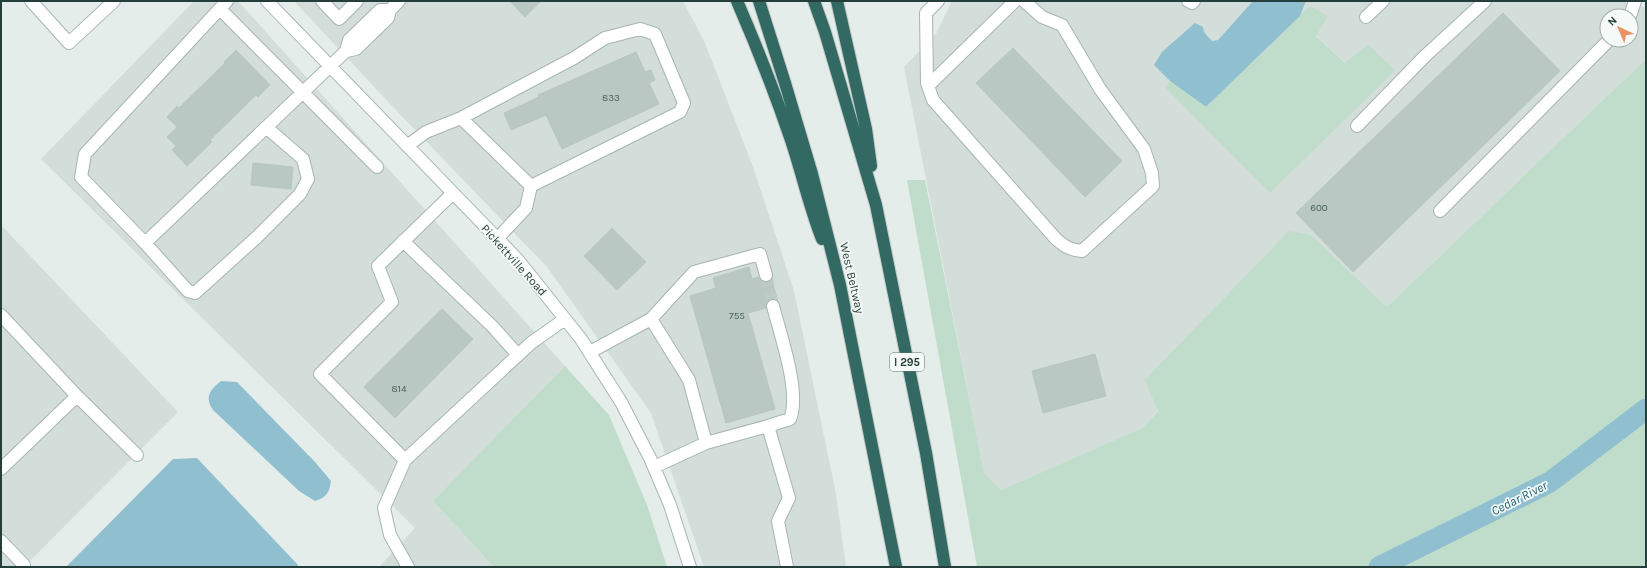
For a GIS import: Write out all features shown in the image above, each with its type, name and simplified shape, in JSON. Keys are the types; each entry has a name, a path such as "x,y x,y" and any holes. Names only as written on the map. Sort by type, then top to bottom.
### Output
{"highway":[{"path":"737,1 765,67 792,141 810,211 840,285"},
{"name":"West Beltway","path":"758,1 785,83 812,174 840,285 896,567"},
{"name":"I 295","path":"814,1 827,39 876,205 926,453 945,567"},
{"path":"837,1 866,129 876,205"}],"street":[{"path":"31,1 69,44 114,1"},
{"name":"Pickettville Road","path":"267,1 518,260 590,352 621,402 654,467 670,505 690,567"},
{"path":"322,1 339,19 357,1"},
{"path":"145,242 346,51 348,40 380,10 390,10 399,1"},
{"path":"938,1 926,13 928,86 932,100 1056,238 1068,248 1082,251 1153,186 1152,173 1144,149 1100,89 1062,25 1042,16 1024,1"},
{"path":"928,86 1015,1"},
{"path":"1188,1 1192,3 1194,1"},
{"path":"1366,17 1382,1"},
{"path":"1358,126 1424,57 1485,1"},
{"path":"266,126 303,159 308,179 300,194 195,293 188,291 145,242 80,177 85,154 224,5 303,92 377,167"},
{"path":"408,146 426,132 461,118 574,58 605,38 640,29 655,34 684,103 680,112 531,186"},
{"path":"1440,211 1601,48"},
{"path":"461,118 531,186"},
{"path":"497,239 526,208 531,186"},
{"path":"405,460 320,374 392,302 378,266 453,193"},
{"path":"404,241 492,326 518,355"},
{"path":"590,352 651,319 694,272 760,254 766,275"},
{"path":"654,467 706,443 790,419 794,409 788,362 773,306"},
{"path":"1,315 77,396 137,456"},
{"path":"408,567 390,535 384,508 405,460 531,343 565,319"},
{"path":"651,319 689,380 706,443"},
{"path":"1,469 77,396"},
{"path":"768,426 789,498 778,522 787,567"},
{"path":"1,541 24,565"}],"shaded area":[{"path":"194,1 238,1 565,366 433,501 494,567 379,567 415,528 41,159"},
{"path":"294,1 683,1 705,43 753,167 794,291 836,494 846,567 704,567 651,413 547,267 393,107"},
{"path":"952,1 1253,1 1218,40 1213,41 1204,32 1155,65 1170,81 1167,88 1270,193 1345,63 1316,35 1327,16 1310,6 1300,16 1306,1 1628,1 1646,8 1646,59 1387,307 1311,235 1142,428 1001,490 984,474 904,67 936,34"},
{"path":"1,225 178,412 24,567 1,567"}],"green space":[{"path":"1310,6 1328,16 1316,36 1345,63 1368,45 1395,70 1270,193 1166,88 1170,81 1206,107"},
{"path":"1646,59 1646,567 977,567 907,180 925,180 984,473 1001,490 1142,428 1158,411 1145,380 1289,231 1311,235 1387,307"},
{"path":"565,366 609,415 647,505 667,567 494,567 433,501"}],"water":[{"path":"1253,1 1306,1 1300,16 1206,107 1170,81 1154,65 1162,52 1195,23 1203,27 1204,32 1212,41 1218,40"},
{"path":"221,381 237,382 315,462 331,481 328,492 325,496 315,501 299,491 213,410 210,405 209,397 211,391"},
{"path":"197,458 298,565 298,567 66,567 173,459"}],"building":[{"path":"510,1 541,1 525,17"},
{"path":"1503,13 1560,71 1353,272 1296,213"},
{"path":"1013,48 1122,161 1085,197 976,83"},
{"path":"236,50 270,85 258,97 256,95 210,140 212,142 187,166 172,150 176,146 167,137 177,127 167,117 177,106 179,108 225,63 224,62"},
{"path":"636,52 645,72 651,70 655,80 649,83 659,104 562,149 546,115 511,130 504,113 539,97 538,95"},
{"path":"253,163 293,167 291,189 251,185"},
{"path":"612,228 646,262 617,290 584,256"},
{"path":"749,267 752,279 759,277 765,282 772,280 777,300 771,299 766,304 766,308 748,313 775,409 726,423 690,296 716,288 713,278"},
{"path":"442,309 473,339 395,418 364,387"},
{"path":"1095,354 1106,396 1043,413 1032,371"}],"waterway":[{"name":"Cedar River","path":"1379,567 1550,482 1646,409"}],"tunnel":[{"path":"766,275 773,306"}]}
